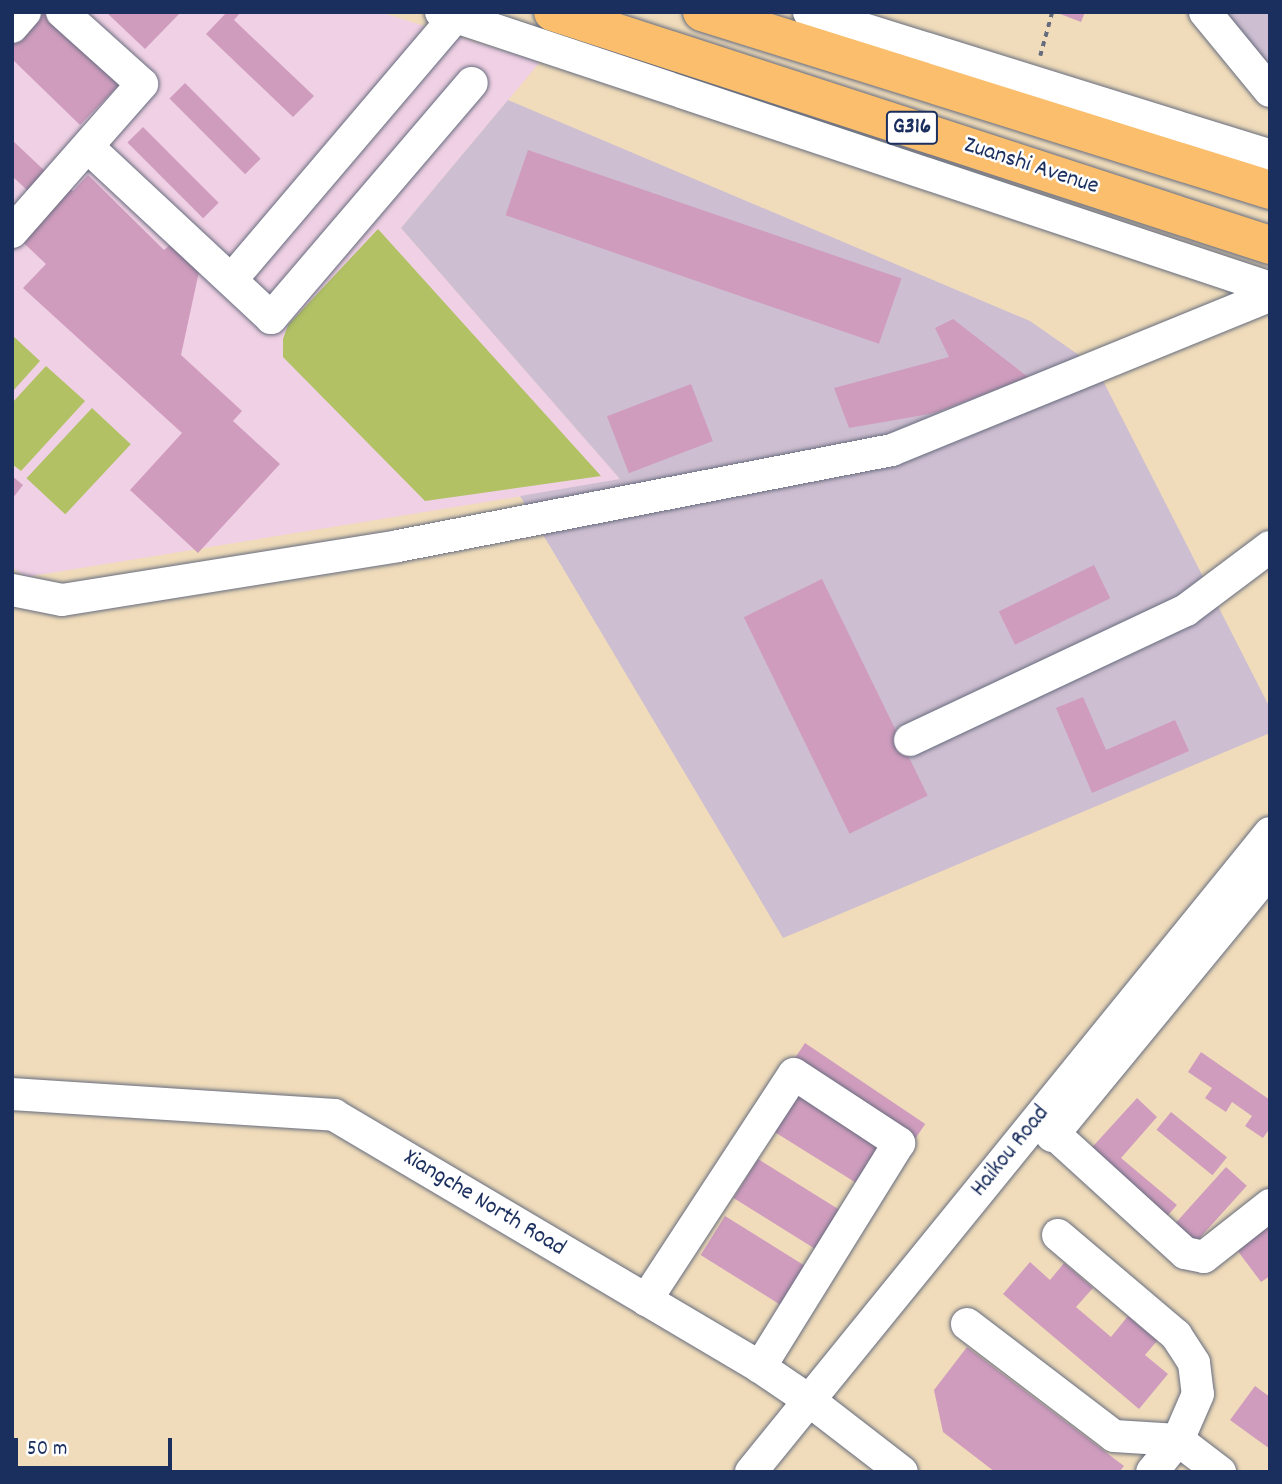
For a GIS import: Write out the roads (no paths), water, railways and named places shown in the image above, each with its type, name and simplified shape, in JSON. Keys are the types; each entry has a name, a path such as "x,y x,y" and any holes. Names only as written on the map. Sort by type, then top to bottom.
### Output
{"highway":[{"name":"Zuanshi Avenue","path":"553,12 1270,245"},
{"name":"Zuanshi Avenue","path":"702,12 1270,190"}],"street":[{"path":"12,27 25,12"},
{"path":"12,232 89,148 142,84 62,12"},
{"path":"809,12 1270,156"},
{"path":"1205,12 1270,90"},
{"path":"232,279 452,14 1270,288"},
{"path":"89,148 271,318 472,83"},
{"path":"12,590 62,600 398,546 892,450 1270,296"},
{"path":"910,740 1186,610 1270,547"},
{"name":"Haikou Road","path":"751,1472 817,1406 1046,1126 1270,832"},
{"name":"Haikou Road","path":"1046,1126 1270,871"},
{"path":"646,1300 794,1074 899,1143 760,1367"},
{"name":"Xiangche North Road","path":"12,1094 334,1115 760,1367 817,1406 902,1472"},
{"path":"1046,1126 1185,1252 1204,1257 1270,1205"},
{"path":"1058,1235 1176,1335 1194,1363 1198,1394 1178,1440 1152,1472"},
{"path":"967,1324 1114,1436 1178,1440 1220,1472"},
{"name":"Haikou Road","path":"775,1472 817,1406"}]}
